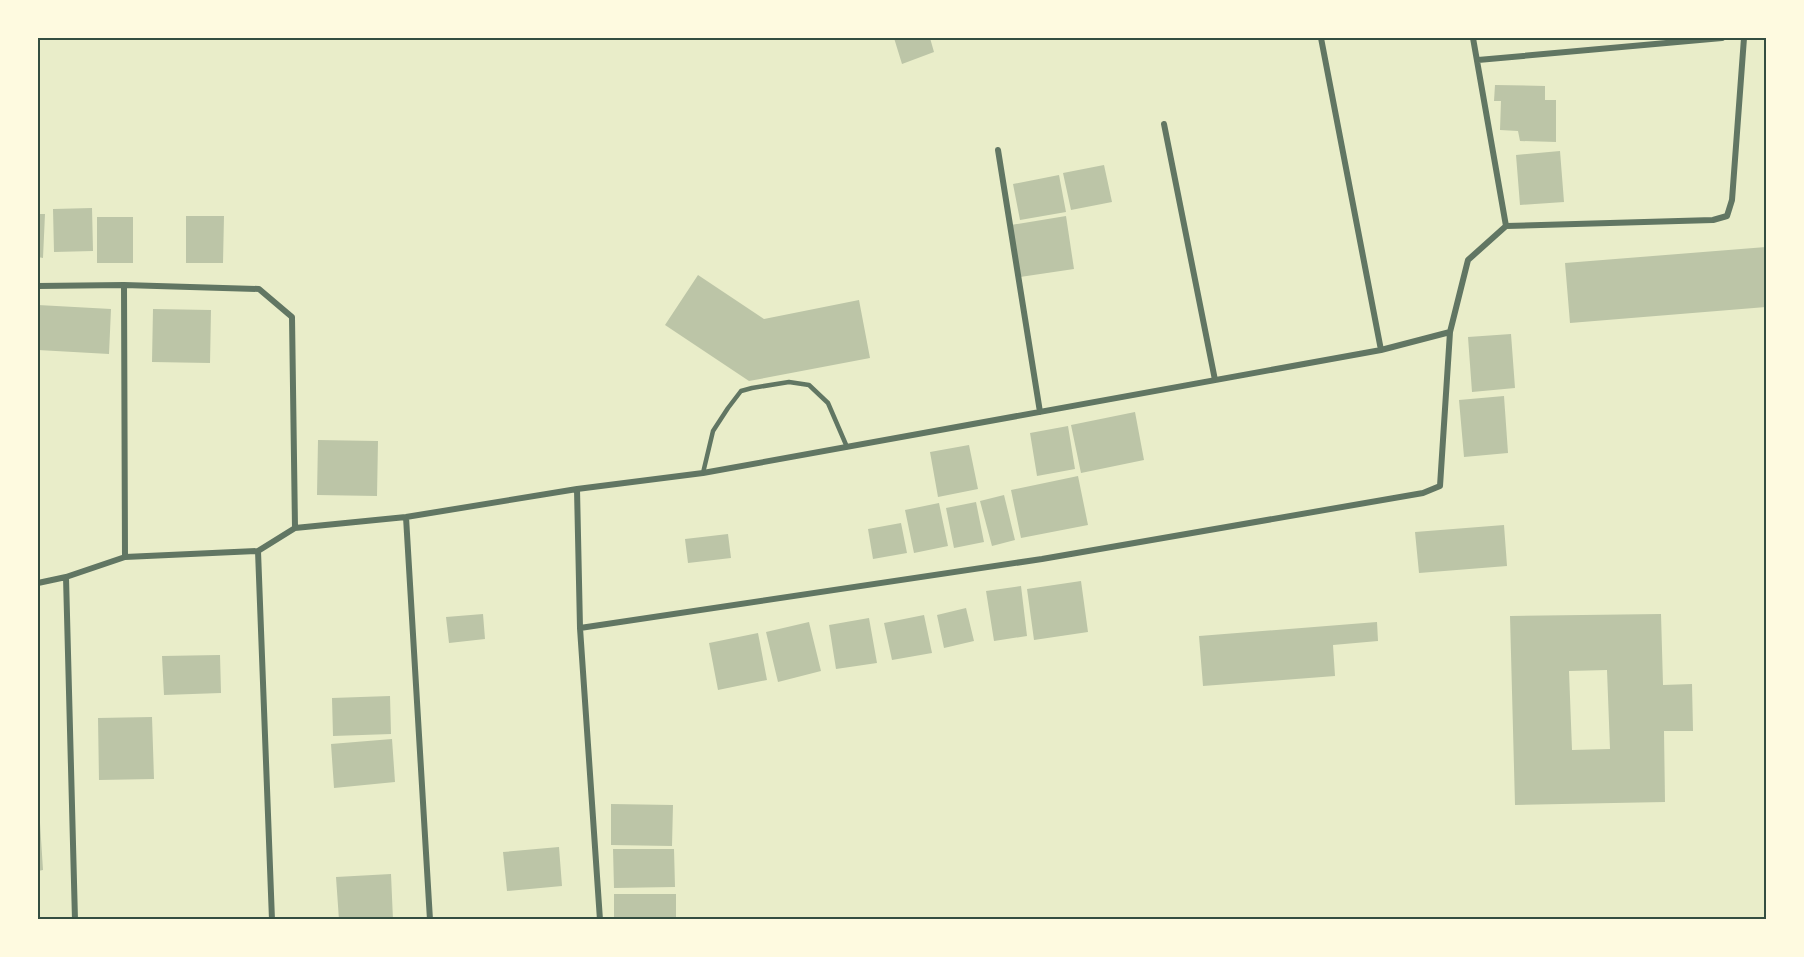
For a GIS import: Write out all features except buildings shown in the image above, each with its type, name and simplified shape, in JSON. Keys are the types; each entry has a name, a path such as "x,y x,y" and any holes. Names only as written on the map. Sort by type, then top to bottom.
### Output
{"street":[{"path":"1321,38 1381,350"},
{"path":"1473,38 1506,226"},
{"path":"1478,60 1722,38"},
{"path":"580,628 1042,559 1422,493 1440,486 1450,332 1468,260 1506,226 1713,220 1727,216 1732,200 1744,38"},
{"path":"1164,124 1215,380"},
{"path":"998,150 1040,412"},
{"path":"38,286 124,285 260,289 292,317 295,528"},
{"path":"124,285 125,557"},
{"path":"38,584 125,557 258,551 295,528 406,517 577,489 703,473 1381,350 1450,332"},
{"path":"577,489 580,628 600,920"},
{"path":"406,517 430,920"},
{"path":"258,551 272,920"},
{"path":"66,577 75,920"}],"lane":[{"path":"703,473 713,431 741,391 752,388 789,382 809,386 828,403 847,447"}]}
